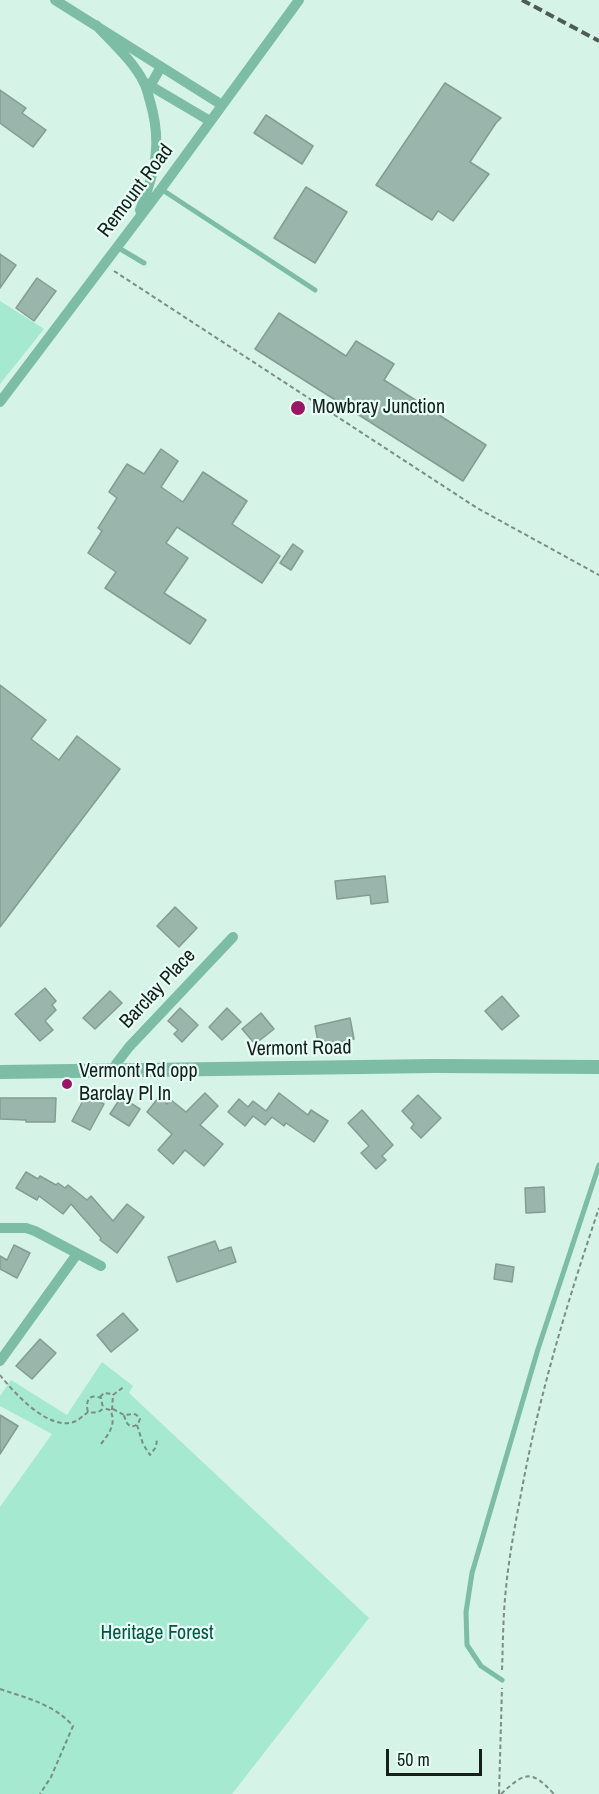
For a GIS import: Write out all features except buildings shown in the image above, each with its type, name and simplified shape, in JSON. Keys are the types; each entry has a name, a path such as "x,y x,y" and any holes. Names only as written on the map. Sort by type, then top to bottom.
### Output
{"street":[{"path":"56,0 222,105"},
{"name":"Remount Road","path":"0,402 161,189 299,0"},
{"path":"96,25 147,84 210,122"},
{"path":"147,84 161,67"},
{"path":"135,223 151,184 157,147 155,118 147,84"},
{"name":"Barclay Place","path":"115,1070 116,1064 129,1047 233,937"},
{"name":"Vermont Road","path":"0,1072 434,1066 599,1067"},
{"path":"0,1228 26,1228 35,1231 101,1266"},
{"path":"0,1362 77,1254"}],"lane":[{"path":"161,189 315,290"},
{"path":"117,247 144,263"},
{"path":"502,1680 481,1666 467,1645 466,1612 472,1573 538,1349 599,1165"}],"path":[{"path":"104,265 477,508 599,575"},
{"path":"500,1794 506,1588 513,1533 549,1369 563,1317 599,1208"},
{"path":"0,1375 12,1390 38,1413 50,1419 63,1422 75,1421 88,1412 99,1412 103,1408"},
{"path":"88,1412 87,1400 91,1397 100,1397 104,1393 113,1395 125,1386"},
{"path":"101,1444 113,1422 113,1395"},
{"path":"100,1397 103,1408"},
{"path":"103,1408 124,1415 137,1414 140,1419 136,1425 130,1426 124,1415"},
{"path":"136,1425 150,1455 156,1447 157,1439"},
{"path":"0,1689 49,1706 65,1716 73,1726 51,1777 39,1794"},
{"path":"500,1794 515,1781 529,1776 536,1778 554,1794"}],"green space":[{"path":"0,301 44,329 0,384"},
{"name":"Heritage Forest","path":"102,1362 133,1386 129,1393 369,1618 232,1794 0,1794 0,1507 52,1434 0,1406 0,1396 11,1380 67,1415"}],"railway":[{"path":"522,0 599,41"}],"place":[{"name":"Mowbray Junction","path":"298,408"},
{"name":"Vermont Rd opp Barclay Pl In","path":"67,1084"}]}
